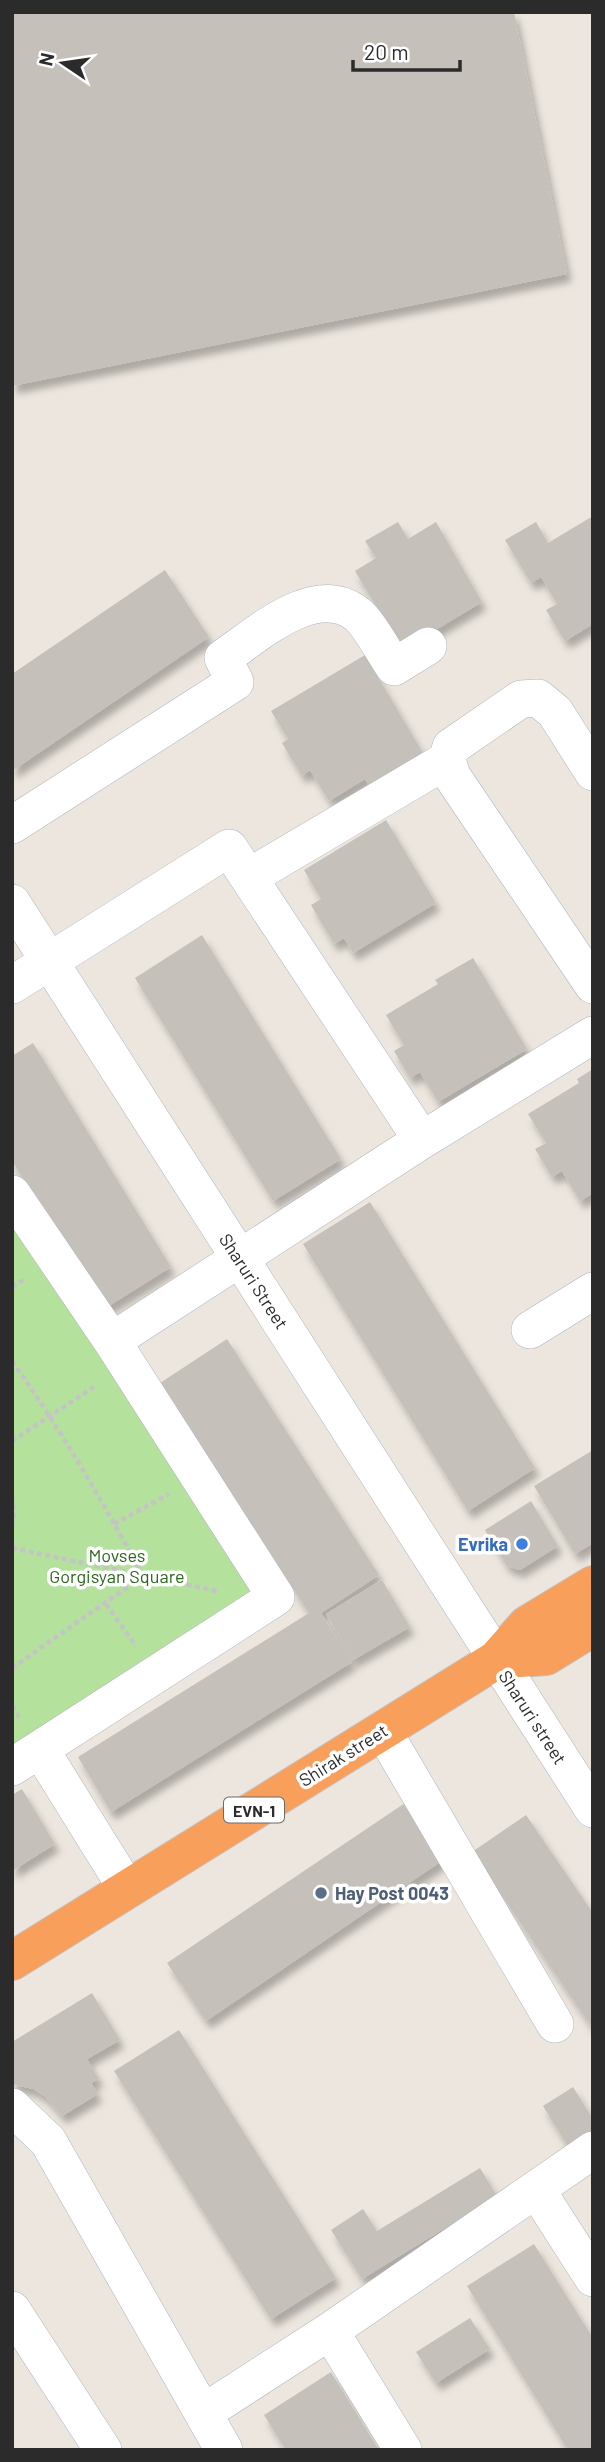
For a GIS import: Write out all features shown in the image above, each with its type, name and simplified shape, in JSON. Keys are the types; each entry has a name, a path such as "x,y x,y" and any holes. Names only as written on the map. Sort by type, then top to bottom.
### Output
{"highway":[{"name":"Shirak street","path":"12,1961 496,1660 527,1625 593,1585"},
{"name":"Shirak street","path":"496,1660 546,1656 593,1627"}],"street":[{"path":"12,825 235,682 223,658 293,611 331,603 347,608 359,615 394,667 428,646"},
{"path":"593,772 555,712 538,698 521,699 451,747 447,760 453,776 593,985"},
{"path":"249,877 447,760"},
{"path":"12,985 229,848 422,1140"},
{"name":"Sharuri Street","path":"12,903 496,1660"},
{"path":"119,1353 240,1258 422,1140 593,1035"},
{"path":"12,1194 119,1353 275,1597 26,1758 127,1889"},
{"path":"530,1330 593,1291"},
{"name":"Sharuri street","path":"496,1660 593,1809"},
{"path":"383,1731 555,2024"},
{"path":"12,2107 48,2140 224,2450"},
{"path":"203,2413 330,2331 593,2150"},
{"path":"536,2189 593,2278"},
{"path":"12,2310 103,2450"},
{"path":"330,2331 403,2450"}],"path":[{"path":"12,1287 30,1275"},
{"path":"12,1441 51,1416 119,1353"},
{"path":"12,1361 51,1416 143,1576"},
{"path":"114,1524 174,1491"},
{"path":"12,1496 12,1525"},
{"path":"12,1548 230,1594"},
{"path":"12,1668 143,1576"},
{"path":"106,1604 140,1653"}],"green space":[{"name":"Movses Gorgisyan Square","path":"12,1213 265,1596 12,1756"}],"building":[{"path":"12,12 514,12 567,274 12,386"},
{"path":"593,516 593,624 565,641 546,610 557,604 541,577 531,583 505,540 536,522 548,543"},
{"path":"398,522 408,539 436,522 482,602 402,650 355,571 376,558 365,541"},
{"path":"165,570 209,637 12,771 12,674"},
{"path":"365,655 423,753 369,786 365,779 329,801 310,770 302,776 282,743 288,739 271,711"},
{"path":"386,820 436,903 353,953 344,938 334,944 311,905 321,899 304,870"},
{"path":"202,935 341,1159 273,1201 135,978"},
{"path":"473,958 527,1049 438,1102 420,1072 410,1078 394,1051 404,1045 386,1015 438,984 435,980"},
{"path":"33,1043 171,1267 104,1309 12,1161 12,1056"},
{"path":"593,1069 593,1193 580,1201 562,1171 552,1177 535,1149 546,1143 528,1114 579,1083 577,1079"},
{"path":"370,1202 535,1468 468,1511 303,1244"},
{"path":"227,1339 379,1575 321,1613 352,1662 111,1812 78,1757 309,1613 160,1383"},
{"path":"593,1450 593,1543 575,1554 534,1486"},
{"path":"531,1501 558,1546 520,1570 507,1566 485,1530"},
{"path":"382,1580 410,1627 353,1660 326,1614"},
{"path":"22,1789 55,1844 12,1871 12,1795"},
{"path":"405,1803 443,1860 206,2021 167,1963"},
{"path":"526,1815 593,1913 593,2029 472,1852"},
{"path":"92,1993 120,2040 87,2059 99,2079 91,2083 98,2094 62,2116 46,2097 33,2089 12,2084 12,2042"},
{"path":"179,2030 336,2278 271,2319 114,2071"},
{"path":"573,2087 593,2119 593,2137 571,2151 543,2106"},
{"path":"480,2168 497,2196 362,2279 331,2230 363,2209 377,2231"},
{"path":"534,2244 593,2338 593,2450 568,2450 467,2286"},
{"path":"470,2318 490,2349 436,2383 416,2352"},
{"path":"331,2372 379,2450 286,2450 264,2415"}],"place":[{"name":"Evrika","path":"522,1544"},
{"name":"Hay Post 0043","path":"321,1893"}]}
